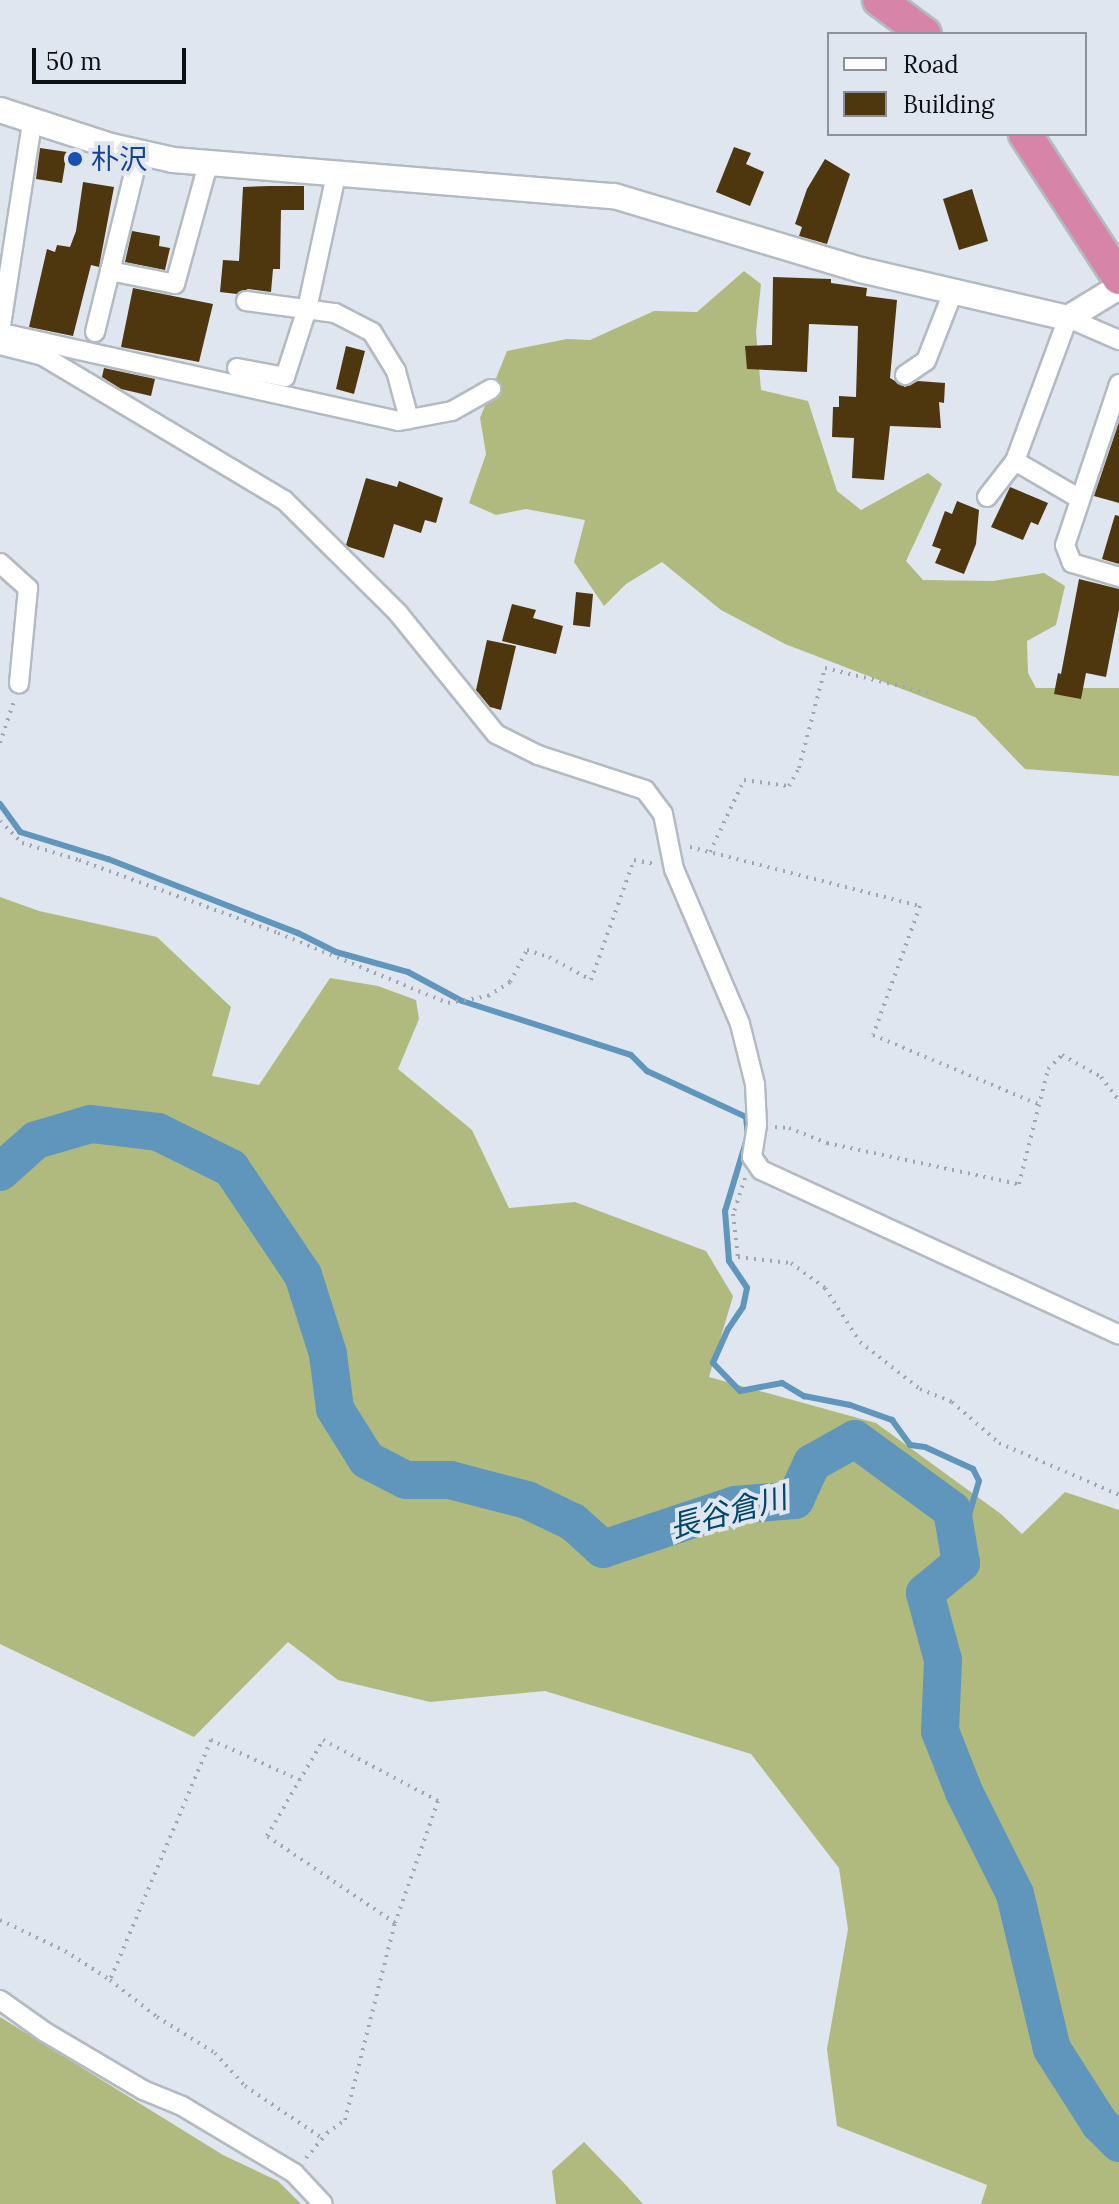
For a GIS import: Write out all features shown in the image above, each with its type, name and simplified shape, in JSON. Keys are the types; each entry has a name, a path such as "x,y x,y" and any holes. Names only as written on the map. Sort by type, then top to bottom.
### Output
{"highway":[{"path":"879,0 922,32"},
{"path":"1026,136 1119,278"}],"street":[{"path":"0,110 32,123 139,153 208,164 614,196 861,270 1068,318 1119,340"},
{"path":"32,123 0,332 399,421 452,411 491,389"},
{"path":"95,332 139,153"},
{"path":"110,271 175,284 208,164"},
{"path":"237,368 285,377 307,309 336,175"},
{"path":"987,497 1015,461 1068,318 1119,287"},
{"path":"905,375 926,361 953,292"},
{"path":"246,301 335,313 372,332 396,371 409,419"},
{"path":"0,345 54,362 284,500 398,613 496,734 538,755 645,790 663,814 672,842 674,869 740,1024 755,1084 757,1125 752,1157 761,1170 1119,1335"},
{"path":"1119,384 1114,417 1080,499 1065,545 1072,563 1119,577"},
{"path":"1015,461 1080,499"},
{"path":"0,563 28,588 19,684"},
{"path":"0,2000 45,2032 119,2076 182,2106 294,2173 323,2204"}],"path":[{"path":"710,852 744,780 789,786 799,768 825,668 928,693"},
{"path":"0,743 19,684"},
{"path":"0,821 22,843 79,860 278,933 448,1003 488,996 510,982 527,950 549,957 591,980 634,860 674,869"},
{"path":"672,842 920,906 873,1035 1038,1104"},
{"path":"757,1125 789,1128 827,1143 1019,1184 1048,1069 1062,1055 1101,1077 1119,1101"},
{"path":"752,1157 733,1214 738,1257 791,1263 825,1288 860,1342 920,1389 952,1402 999,1443 1119,1495"},
{"path":"110,1980 211,1740 300,1780"},
{"path":"294,2173 322,2138 345,2120 395,1923 438,1801 323,1740 267,1836 395,1923"},
{"path":"0,1920 65,1951 110,1980 157,2017 215,2053 245,2086 322,2138"}],"green space":[{"path":"744,271 761,284 756,332 761,390 808,401 837,491 861,510 928,473 942,484 906,561 923,580 993,581 1044,573 1065,586 1056,625 1027,641 1028,673 1036,688 1119,688 1119,776 1025,769 975,717 785,644 721,610 662,562 626,584 604,606 574,562 585,520 526,509 496,515 469,503 486,454 480,418 507,351 567,339 590,340 654,311 697,312"},
{"path":"0,897 39,911 157,937 231,1007 212,1076 259,1085 330,978 378,986 416,1000 419,1019 398,1069 472,1130 509,1208 575,1202 706,1251 733,1296 709,1377 876,1423 1001,1514 1022,1534 1065,1492 1119,1510 1119,2204 981,2204 987,2185 837,2126 827,2049 848,1929 839,1868 751,1754 545,1691 430,1702 338,1680 288,1642 194,1737 0,1644"},
{"path":"0,2017 223,2155 278,2181 301,2204 0,2204"},
{"path":"584,2142 643,2204 556,2204 552,2171"}],"building":[{"path":"734,147 751,153 746,164 764,172 750,206 716,192"},
{"path":"40,148 67,152 62,183 36,179"},
{"path":"825,159 850,174 827,244 799,236 802,227 795,224 807,189"},
{"path":"83,182 114,187 99,267 91,265 73,336 29,327 47,249 55,252 57,245 70,247 76,231"},
{"path":"304,186 304,210 281,210 280,269 273,269 271,292 248,289 237,294 220,292 223,260 239,261 243,187"},
{"path":"972,189 988,241 959,250 943,199"},
{"path":"132,231 160,236 159,246 170,248 165,270 125,262"},
{"path":"773,277 831,279 831,283 867,288 866,296 897,300 890,378 905,387 918,381 945,383 944,403 939,402 941,428 890,426 884,480 852,478 854,438 832,437 833,407 839,407 839,396 856,397 858,326 809,324 807,372 747,369 745,346 772,345"},
{"path":"133,288 213,304 199,362 121,347"},
{"path":"346,346 365,351 354,394 336,389"},
{"path":"104,368 155,379 151,396 121,389 102,377"},
{"path":"1119,422 1119,503 1094,496"},
{"path":"366,478 397,487 399,481 443,498 436,523 425,520 421,533 394,524 384,558 349,547 346,545"},
{"path":"1010,487 1048,503 1038,525 1031,522 1023,540 991,527"},
{"path":"957,501 979,510 976,544 964,574 935,563 941,549 932,546 945,511 952,514"},
{"path":"1115,515 1119,516 1119,564 1102,559"},
{"path":"1079,579 1119,589 1119,610 1106,677 1086,673 1081,699 1054,694 1058,673 1061,674"},
{"path":"576,592 593,594 590,627 573,625"},
{"path":"512,604 536,610 533,618 563,626 556,654 502,641"},
{"path":"487,640 516,646 501,710 490,707 476,690"}],"waterway":[{"path":"0,804 20,832 108,859 298,933 336,952 408,972 462,1001 631,1055 647,1071 746,1117 748,1135 725,1211 729,1261 747,1288 743,1307 728,1329 713,1363 740,1391 782,1383 804,1396 850,1405 892,1420 910,1445 925,1447 973,1469 979,1481 959,1549"},
{"name":"長谷倉川","path":"0,1172 36,1140 91,1124 158,1132 231,1168 303,1275 328,1354 335,1409 367,1460 406,1480 450,1480 527,1500 573,1522 603,1549 735,1505 795,1500 812,1463 855,1439 952,1510 961,1563 925,1593 943,1660 940,1731 964,1792 1015,1894 1052,2049 1100,2124 1119,2143"}],"place":[{"name":"朴沢","path":"75,159"}]}
